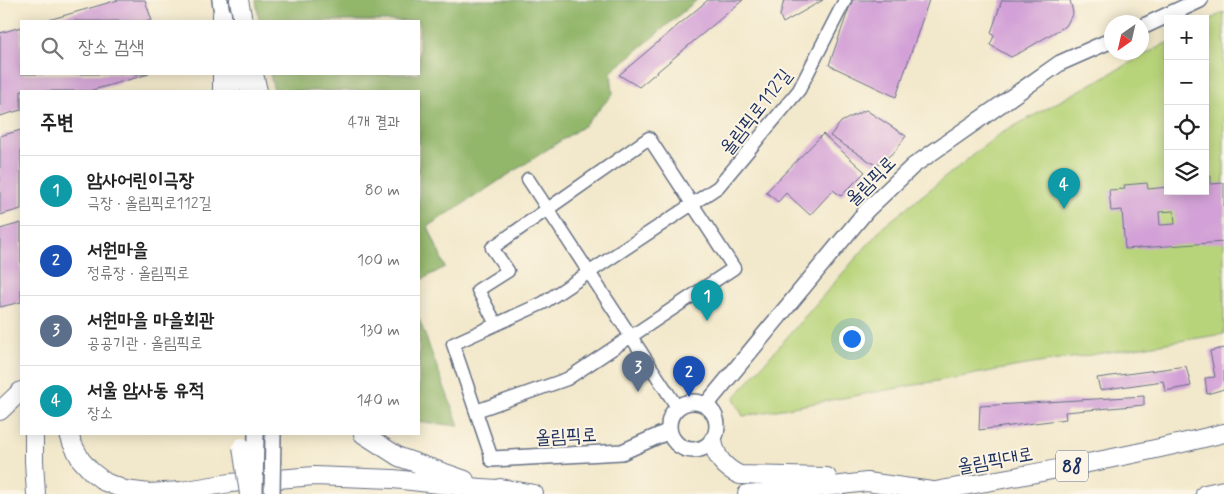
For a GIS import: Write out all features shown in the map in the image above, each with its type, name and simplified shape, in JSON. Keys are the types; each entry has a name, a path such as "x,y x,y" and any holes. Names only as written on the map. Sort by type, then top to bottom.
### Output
{"highway":[{"path":"237,0 243,20"},
{"path":"222,75 222,90"},
{"path":"254,75 258,90"},
{"path":"0,412 20,392"},
{"name":"올림픽대로","path":"867,482 927,493 1018,477 1224,433"},
{"path":"34,435 36,494"},
{"path":"68,435 81,460 92,472 105,482 125,490 173,491 230,483 305,476 393,479 512,490"},
{"path":"240,435 249,494"},
{"path":"365,435 399,457 474,482 534,494"},
{"path":"713,440 714,449 721,462 730,470 740,475 833,478 867,482"},
{"path":"747,494 783,492 867,482"},
{"path":"1205,494 1223,492"}],"main road":[{"path":"237,0 239,20"},
{"path":"1149,23 1200,0"},
{"name":"올림픽로","path":"706,405 866,210 914,166 1060,63 1104,44"},
{"path":"231,75 233,90"},
{"path":"245,75 248,90"},
{"path":"691,401 706,405 712,410 717,425 713,440 701,449 685,449 678,445 673,440 669,431 668,424 673,412 677,407 691,401"},
{"name":"올림픽로","path":"492,459 622,452 669,431"},
{"path":"254,494 256,435"},
{"path":"272,494 273,435"}],"street":[{"name":"올림픽로112길","path":"492,459 453,344 543,303 718,187 800,90 845,0"},
{"path":"476,411 566,379 734,268 648,138 492,248 508,271 478,290 496,324"},
{"path":"528,179 677,407"}],"green space":[{"path":"256,0 697,0 611,72 613,94 585,125 428,226 445,267 420,280 420,90 274,90 270,75 420,75 420,20 259,20"},
{"path":"1224,12 1224,334 1020,366 743,416 734,398 883,227 998,135 1135,60 1149,60 1149,52 1164,44 1164,195 1209,195 1209,20"},
{"path":"420,322 459,426 420,422"}],"building":[{"path":"118,0 145,0 152,20 48,20"},
{"path":"708,0 743,0 639,87 619,75"},
{"path":"784,0 823,0 783,23 780,16"},
{"path":"852,0 929,0 896,97 829,65"},
{"path":"1002,0 1070,0 1073,13 1066,26 1011,57 990,45 994,36 991,33"},
{"path":"20,27 20,75 145,75 93,90 20,90 20,110 0,116 0,33"},
{"path":"866,110 906,136 895,151 877,166 830,136 841,122"},
{"path":"20,130 20,209 0,215 0,136"},
{"path":"823,134 865,172 841,196 833,190 810,215 786,193 778,202 766,192"},
{"path":"1209,176 1211,176 1211,184 1224,183 1224,242 1125,249 1122,210 1111,211 1109,190 1125,189 1124,185 1147,183 1148,189 1164,187 1164,195 1209,195","holes":["1174,211 1175,224 1160,225 1159,212"]},
{"path":"20,223 20,302 0,307 0,229"},
{"path":"1224,348 1224,389 1207,394 1205,378 1215,377 1210,351"},
{"path":"1186,366 1191,386 1165,391 1163,381 1100,390 1097,378"},
{"path":"1144,396 1144,405 1065,412 1066,419 979,430 980,406"}],"place":[{"name":"서울 암사동 유적","path":"1064,209"},
{"name":"암사어린이극장","path":"707,321"},
{"name":"서원마을 마을회관","path":"638,392"},
{"name":"서원마을","path":"689,397"}]}
